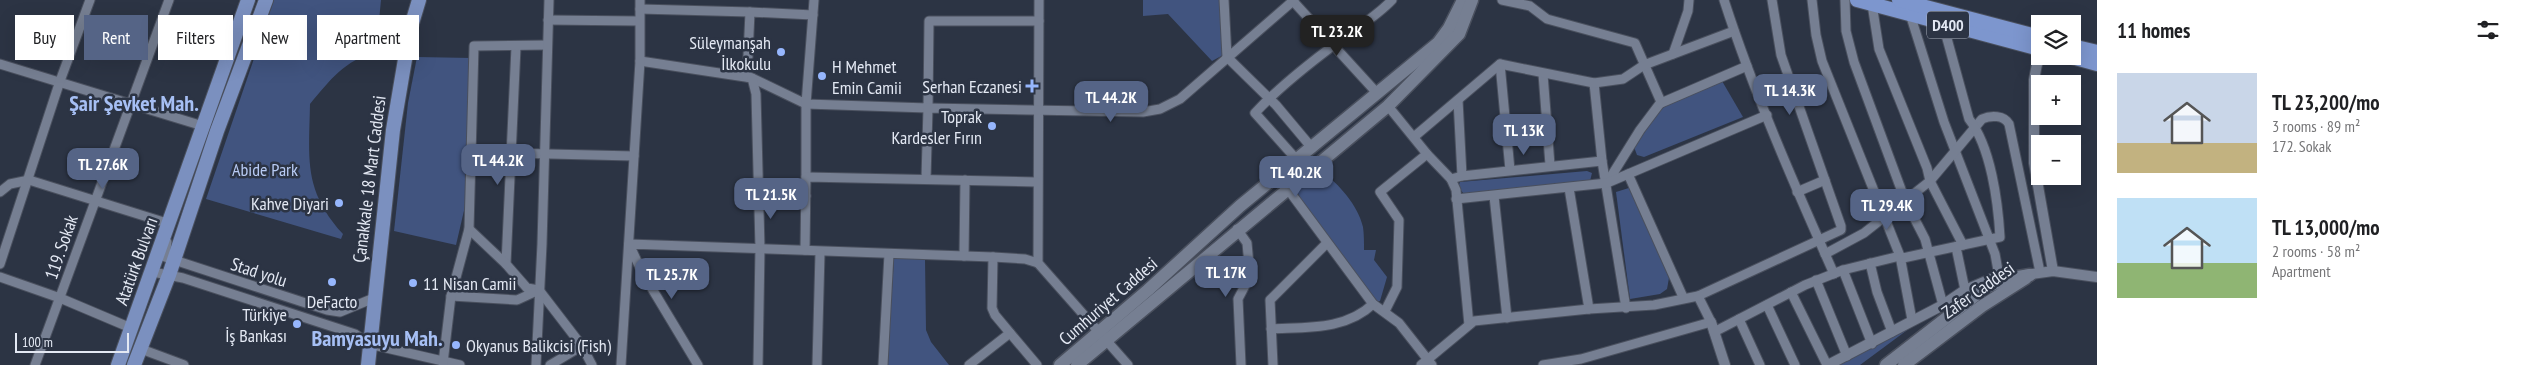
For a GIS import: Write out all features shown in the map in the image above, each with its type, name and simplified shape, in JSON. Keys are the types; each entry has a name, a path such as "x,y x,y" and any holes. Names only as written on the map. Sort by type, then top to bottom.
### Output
{"highway":[{"name":"D400","path":"1857,0 2031,47"},
{"name":"D400","path":"1899,0 1929,4 2031,34"},
{"path":"2081,52 2096,61"},
{"path":"2081,58 2096,61"}],"main road":[{"name":"Atatürk Bulvarı","path":"118,365 170,224 248,0"},
{"path":"134,365 169,275 217,130 266,0"},
{"name":"Çanakkale 18 Mart Caddesi","path":"368,365 396,105 410,30 419,0"},
{"name":"Cumhuriyet Caddesi","path":"1077,365 1240,206 1312,148 1376,92 1438,43 1453,21 1463,0"},
{"name":"Cumhuriyet Caddesi","path":"1060,365 1104,337 1388,106 1460,34 1472,0"},
{"name":"Zafer Caddesi","path":"1886,365 1985,288 2006,279 2035,274"},
{"name":"Zafer Caddesi","path":"1904,365 1982,306 2035,274"}],"street":[{"path":"0,264 60,81 90,0"},
{"name":"119. Sokak","path":"35,365 169,0"},
{"path":"536,365 549,0"},
{"path":"805,250 806,104 814,0"},
{"path":"1038,263 1036,182 1039,0"},
{"path":"1224,0 1227,57 1312,148"},
{"path":"640,61 750,78 806,104 928,108 1038,108 1142,112 1160,109 1180,99 1292,0 1376,92"},
{"path":"1297,160 1255,113 1268,99 1333,45 1384,8 1392,0"},
{"path":"1502,0 1530,6 1547,20 1635,43 1661,103"},
{"path":"1673,54 1688,11 1689,0"},
{"path":"1724,0 1747,66 1797,192 1834,274"},
{"path":"1287,188 1373,304 1399,323 1427,363 1474,321 1589,309 1654,305 1683,297 1698,296 1820,242 1840,230 1841,226 1781,55 1772,0"},
{"path":"1812,0 1816,36 1822,61 1900,256 1912,320"},
{"path":"1845,0 1846,31 1849,46 1905,200 1922,233 1930,254 1943,306"},
{"path":"621,365 624,290 629,244 640,61 640,4 813,15"},
{"path":"1872,4 1879,49 1927,168 1930,181 1960,246 1965,290"},
{"path":"750,12 750,78 756,94 759,196 758,365"},
{"path":"1910,14 1955,150 1995,254 1999,276"},
{"path":"548,20 640,21"},
{"path":"926,179 929,21 1039,21"},
{"path":"1543,365 1581,359 1739,319 1816,280 1843,270 1900,256 1903,258 1930,254 2000,237 1996,188 1975,127 1969,120 1943,24"},
{"path":"1500,64 1594,83 1624,79 1644,65 1734,31"},
{"path":"443,363 451,296 468,229 474,46 516,47 547,45"},
{"path":"506,264 516,47"},
{"path":"0,64 203,126"},
{"path":"1415,136 1500,64"},
{"path":"1500,64 1510,170"},
{"path":"2037,65 2034,80 2034,164 2054,270"},
{"path":"1607,183 1640,130 1661,103 1747,66"},
{"path":"1543,74 1550,166"},
{"path":"1594,83 1602,161 1626,308"},
{"path":"1458,100 1462,176"},
{"path":"1388,106 1415,136 1427,154 1451,179 1456,190 1470,325"},
{"path":"1456,199 1607,183 1767,115"},
{"path":"1825,254 1884,219 1930,181 1982,119 1992,116 2002,117 2009,124 2035,274"},
{"path":"472,152 634,156"},
{"path":"1385,311 1397,287 1399,220 1380,192 1427,154"},
{"path":"1451,179 1510,170 1602,161"},
{"path":"1628,174 1683,297"},
{"path":"806,177 1036,182"},
{"path":"0,192 10,184 29,180 170,224 165,257 174,260"},
{"path":"964,256 965,180"},
{"path":"1797,192 1825,180"},
{"path":"1569,188 1589,309"},
{"path":"759,196 806,196"},
{"path":"1494,196 1507,318"},
{"path":"468,229 506,264 528,288 540,290 582,346 592,365"},
{"path":"1237,229 1246,243 1250,276 1238,299 1241,365"},
{"path":"1273,365 1270,300 1327,243"},
{"path":"629,244 805,250 820,253 1025,259 1038,263 1128,365"},
{"path":"629,244 642,272 698,365"},
{"path":"817,365 820,253"},
{"path":"883,365 889,254"},
{"path":"993,257 992,308 1037,365"},
{"name":"Stad yolu","path":"174,260 327,310 340,312 374,298"},
{"path":"1870,263 1877,292 1892,332"},
{"path":"1843,270 1872,344"},
{"path":"1791,292 1827,365 1872,344 1912,320 1943,306 1965,290 1999,276 2035,274 2054,270 2097,277"},
{"path":"152,272 169,275 355,334 369,344 443,363 460,365"},
{"path":"0,277 60,298 131,328"},
{"path":"1816,280 1847,356"},
{"path":"451,296 517,300 540,290"},
{"path":"1698,296 1712,327 1725,365"},
{"path":"1271,329 1344,323 1364,313 1373,304"},
{"path":"1767,305 1795,365"},
{"path":"1739,319 1760,365"},
{"path":"969,365 1010,333"},
{"path":"550,365 582,346"},
{"path":"141,349 184,365"}],"green space":[{"name":"Abide Park","path":"274,0 381,0 380,15 317,15 317,60 355,60 331,79 310,104 309,158 311,173 321,203 343,234 341,239 206,199 253,60 307,60 307,15 269,15"},
{"path":"1143,0 1222,0 1225,54 1212,61 1168,14 1143,16"},
{"path":"419,57 472,58 466,202 456,245 394,231 408,103 416,60 419,60"},
{"path":"1722,81 1743,117 1644,157 1637,155 1634,147 1663,106"},
{"path":"1321,171 1340,188 1357,211 1363,227 1364,250 1376,250 1374,260 1387,277 1380,301 1377,302 1294,194"},
{"path":"1587,171 1592,173 1590,181 1465,195 1458,187 1460,182"},
{"path":"1632,187 1669,278 1667,289 1660,294 1630,299 1616,192"},
{"path":"894,259 925,259 926,330 931,342 949,365 887,365"},
{"path":"1910,328 1860,365 1839,365"}],"place":[{"name":"Süleymanşah İlkokulu","path":"781,52"},
{"name":"H Mehmet Emin Camii","path":"822,76"},
{"name":"Serhan Eczanesi","path":"1032,86"},
{"name":"Toprak Kardesler Fırın","path":"992,126"},
{"name":"Kahve Diyari","path":"339,203"},
{"name":"DeFacto","path":"332,282"},
{"name":"11 Nisan Camii","path":"413,283"},
{"name":"Türkiye İş Bankası","path":"297,324"},
{"name":"Okyanus Balikcisi (Fish)","path":"456,345"}],"district":[{"name":"Şair Şevket Mah.","path":"134,103"},
{"name":"Bamyasuyu Mah.","path":"377,338"}]}
